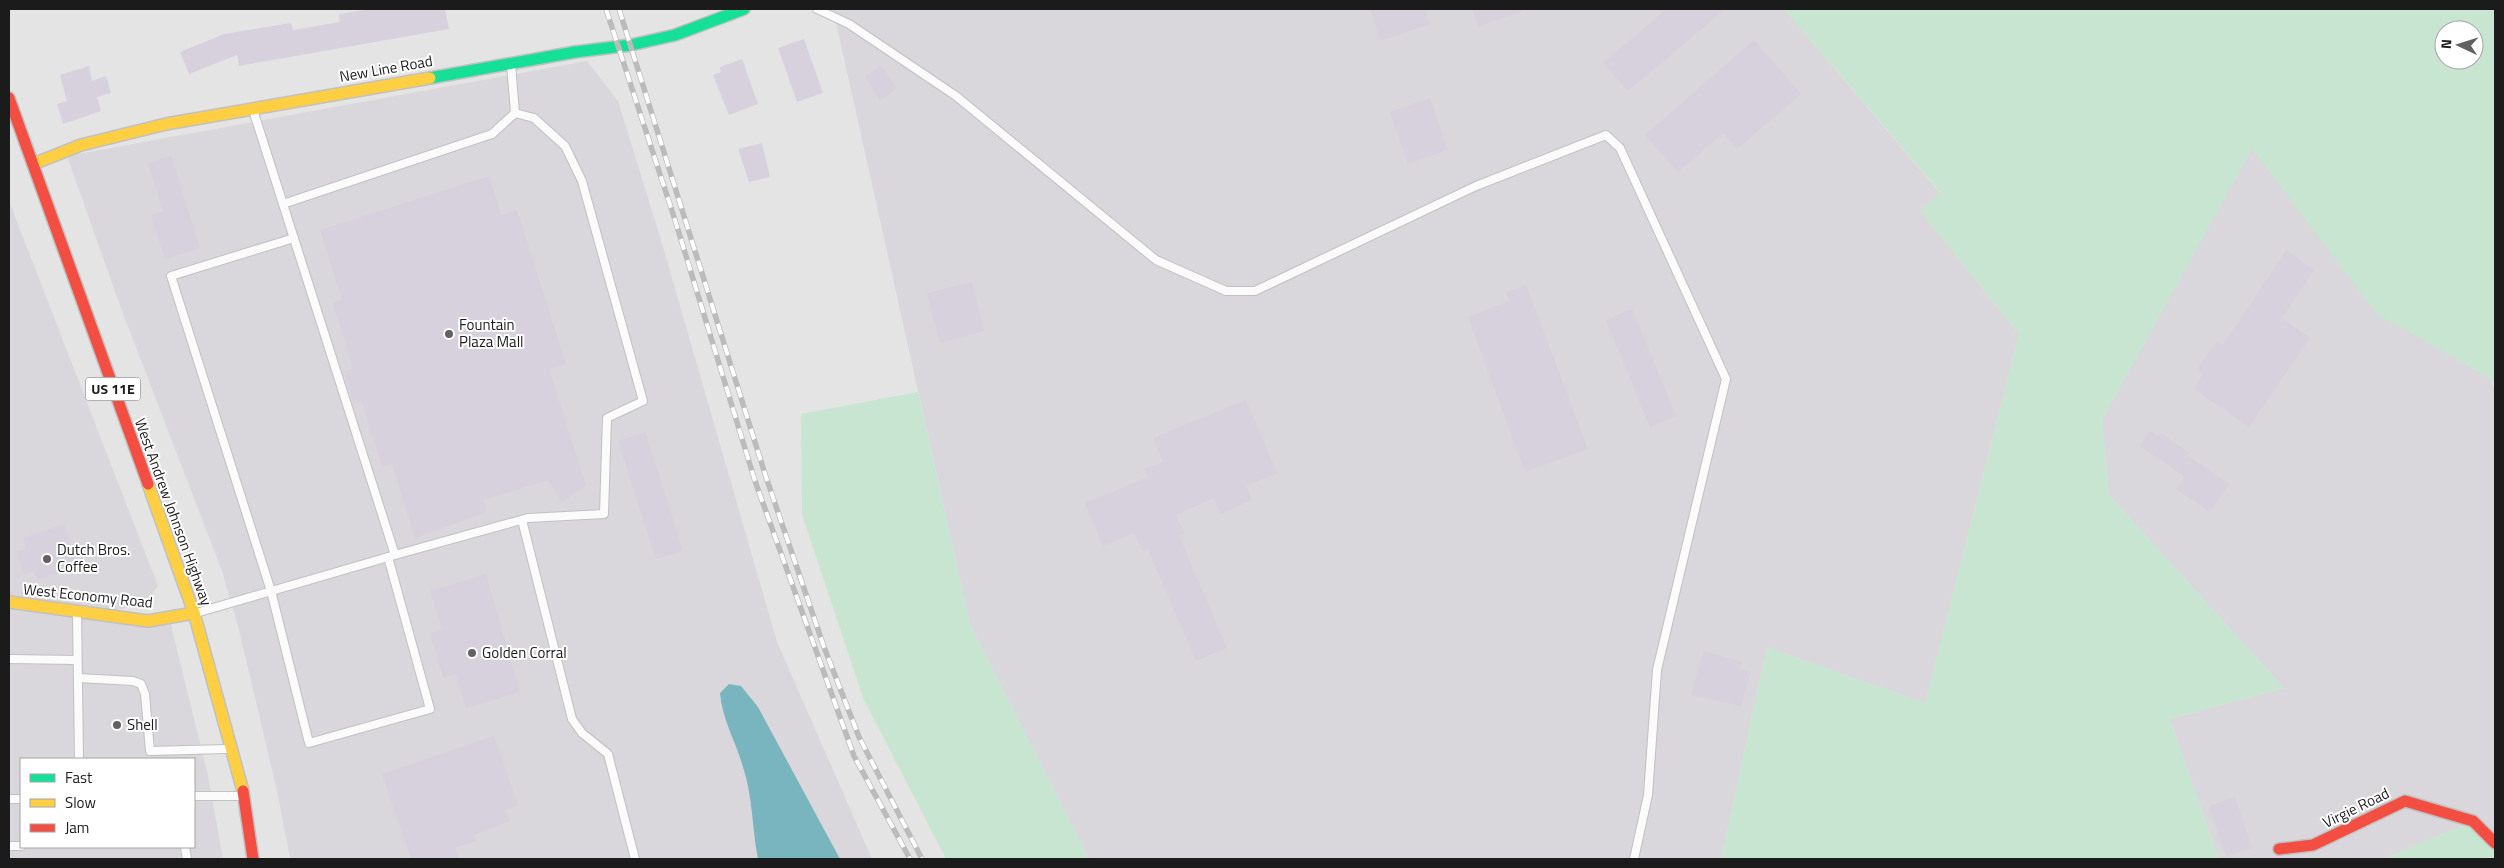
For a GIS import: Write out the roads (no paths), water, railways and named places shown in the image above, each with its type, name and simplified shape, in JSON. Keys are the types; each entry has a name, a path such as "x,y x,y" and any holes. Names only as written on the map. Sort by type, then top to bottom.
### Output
{"street":[{"name":"New Line Road","path":"33,164 81,145 166,124 252,107 511,63 631,45 675,36 744,9"},
{"name":"West Andrew Johnson Highway","path":"9,98 194,613 245,796 253,859"},
{"name":"West Economy Road","path":"9,602 148,621 194,613"},
{"name":"Virgie Road","path":"2279,849 2313,845 2404,801 2473,821 2495,843"}],"lane":[{"path":"817,9 849,24 956,96 1156,260 1226,290 1255,291 1476,186 1606,135 1620,148 1726,379 1657,670 1648,795 1634,859"},
{"path":"511,63 515,113"},
{"path":"252,107 294,238 392,556 430,709 309,743 272,591 171,276 294,238"},
{"path":"283,204 492,134 515,113"},
{"path":"194,613 522,520 604,514 607,418 643,401 582,181 565,146 534,118 515,113"},
{"path":"522,520 572,718 582,733 608,754 635,859"},
{"path":"77,611 79,758"},
{"path":"9,659 77,660"},
{"path":"78,678 132,681 141,684 146,694 150,755 232,749"},
{"path":"195,796 245,796"}],"water":[{"path":"729,684 741,686 758,707 840,859 758,859 751,801 746,778 721,703 720,693"}],"railway":[{"path":"606,9 675,220 755,481 854,756 910,859"},
{"path":"619,9 765,474 824,647 859,737 922,859"}],"place":[{"name":"Fountain Plaza Mall","path":"449,334"},
{"name":"Dutch Bros. Coffee","path":"47,559"},
{"name":"Golden Corral","path":"472,653"},
{"name":"Shell","path":"117,725"}]}
